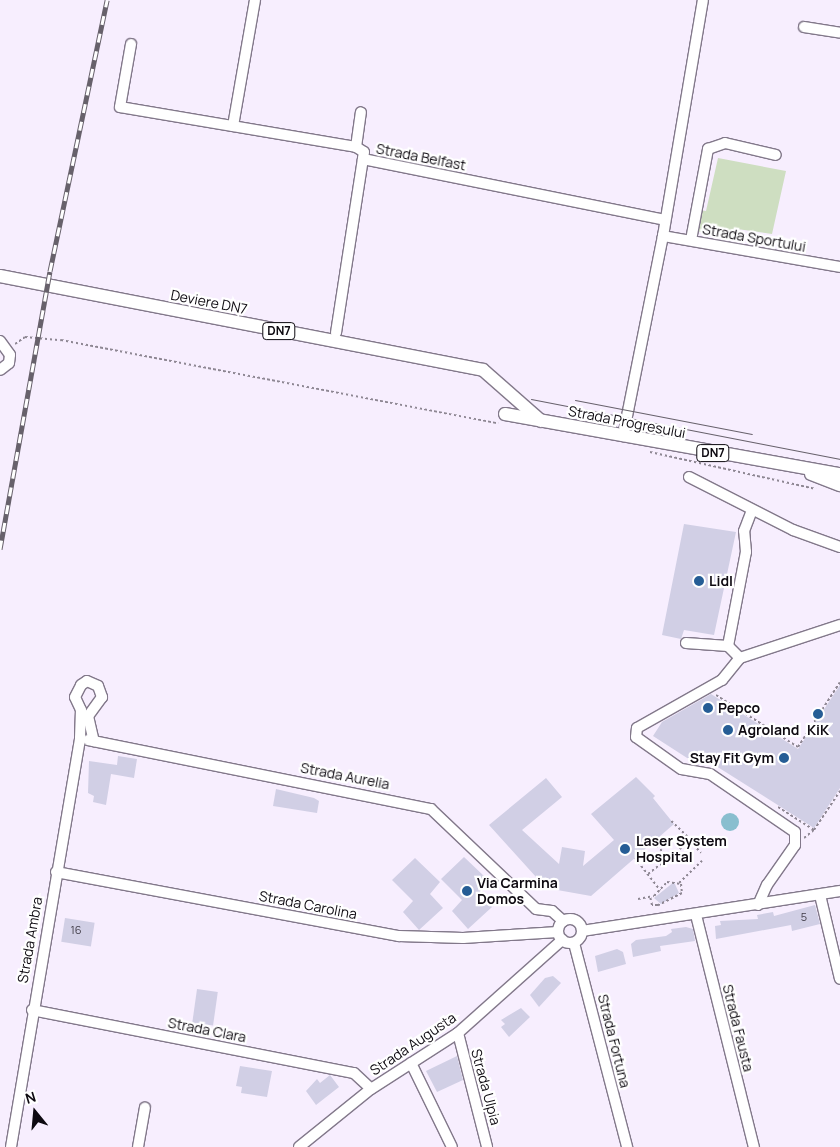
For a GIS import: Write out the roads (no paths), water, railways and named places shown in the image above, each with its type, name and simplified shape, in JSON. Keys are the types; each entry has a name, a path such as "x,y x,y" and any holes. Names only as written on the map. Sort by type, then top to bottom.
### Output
{"main road":[{"name":"Deviere DN7","path":"0,276 483,370 541,421"},
{"name":"Strada Progresului","path":"504,419 541,421 802,469 840,474"},
{"name":"Strada Progresului","path":"802,469 840,485"}],"street":[{"path":"233,126 255,0"},
{"path":"623,436 666,220 703,0"},
{"path":"804,27 840,33"},
{"name":"Strada Belfast","path":"131,44 120,107 356,147 364,152 363,159 666,220"},
{"path":"356,147 361,112"},
{"path":"691,240 708,149 725,143 776,155"},
{"path":"336,333 363,159"},
{"name":"Strada Sportului","path":"663,236 840,267"},
{"path":"0,370 9,363 4,345"},
{"path":"689,477 752,510 840,547"},
{"path":"728,646 746,552 744,531 752,510"},
{"path":"758,905 767,885 796,845 795,832 710,774 681,769 636,737 637,728 722,680 740,658 840,625"},
{"path":"686,643 728,646 740,658"},
{"name":"Strada Ambra","path":"11,1147 32,1010 80,738 80,710 75,696 81,685 93,682 102,697 88,716 94,741"},
{"name":"Strada Aurelia","path":"80,738 431,809 536,909 552,911 563,921 576,920 582,931"},
{"name":"Strada Carolina","path":"56,872 399,936 460,938 560,936 574,943"},
{"path":"574,943 582,931 696,915 840,891"},
{"path":"820,894 840,979"},
{"name":"Strada Fausta","path":"696,915 754,1147"},
{"path":"560,936 563,921"},
{"name":"Strada Augusta","path":"299,1147 372,1089 458,1033 560,936"},
{"name":"Strada Fortuna","path":"574,943 627,1147"},
{"name":"Strada Clara","path":"32,1010 354,1073 372,1089"},
{"name":"Strada Ulpia","path":"458,1033 487,1147"},
{"path":"411,1063 452,1147"},
{"path":"138,1147 145,1108"}],"water":[{"path":"730,813 736,816 739,822 736,828 730,831 724,828 721,822 724,816"}],"tram line":[{"path":"531,399 840,459"},
{"path":"575,400 752,434"}],"railway":[{"path":"0,549 50,271 107,0"}],"place":[{"name":"Lidl","path":"699,581"},
{"name":"Pepco","path":"708,708"},
{"name":"KiK","path":"818,714"},
{"name":"Agroland","path":"728,730"},
{"name":"Stay Fit Gym","path":"784,758"},
{"name":"Laser System Hospital","path":"625,849"},
{"name":"Via Carmina Domos","path":"467,891"}]}
